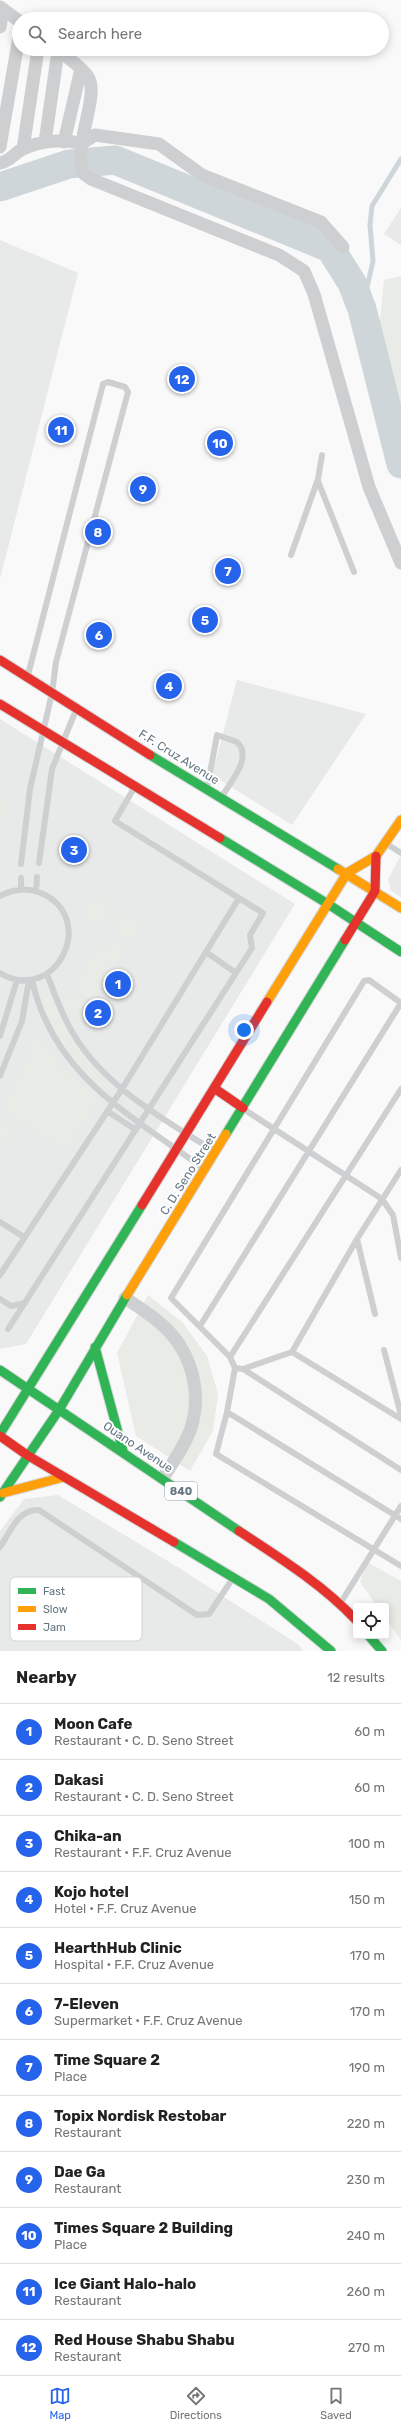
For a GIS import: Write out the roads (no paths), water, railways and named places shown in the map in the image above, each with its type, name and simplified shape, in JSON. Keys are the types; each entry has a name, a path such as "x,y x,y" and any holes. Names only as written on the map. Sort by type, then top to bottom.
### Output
{"main road":[{"name":"F.F. Cruz Avenue","path":"0,660 206,790 222,797 347,873 401,908"},
{"path":"0,704 328,904 401,952"},
{"name":"C. D. Seno Street","path":"0,1435 347,873 376,856 401,820"},
{"name":"C. D. Seno Street","path":"1,1495 59,1410 95,1347 375,891 376,856"},
{"path":"214,1088 243,1108"},
{"path":"95,1347 123,1451"},
{"name":"Ouano Avenue","path":"0,1370 123,1451 297,1570 340,1603 353,1617"},
{"path":"0,1435 27,1455 269,1599 331,1651"},
{"path":"1,1495 64,1477"},
{"path":"372,1639 382,1651"}],"street":[{"path":"2,8 12,16"},
{"path":"0,27 2,8"},
{"path":"0,147 16,56"},
{"path":"23,149 37,56"},
{"path":"45,142 56,56"},
{"path":"65,56 88,76 92,88 81,149 82,169 91,179 280,255 304,271 314,294 369,487 401,564"},
{"path":"64,142 81,69"},
{"path":"81,149 95,135 160,144 202,175 321,222 343,247"},
{"path":"0,163 7,162 23,149 45,142 74,141 81,149"},
{"path":"125,1298 161,1323 171,1333 186,1356 194,1383 195,1413 191,1428 186,1441 163,1478"}],"lane":[{"path":"21,864 30,789 52,693 58,654 128,392 125,387 108,382 103,384 28,677"},
{"path":"291,555 318,479 322,455"},
{"path":"318,479 354,572"},
{"path":"39,863 52,769 77,708"},
{"path":"206,790 217,735 237,742 244,753 243,761 222,797"},
{"path":"8,1329 252,948 250,935 263,914 115,821 135,785"},
{"path":"385,843 401,853"},
{"path":"36,891 37,877"},
{"path":"21,878 21,890"},
{"path":"0,896 21,890 36,891 54,902 61,910 69,929 69,940 62,960 47,974 30,980 16,980 0,973"},
{"path":"0,1275 122,1089 239,898"},
{"path":"206,952 236,973"},
{"path":"47,974 58,1005 74,1035 94,1062 122,1089 216,1152"},
{"path":"0,1036 16,980"},
{"path":"0,1076 22,1021 30,980"},
{"path":"30,980 44,1018 58,1046 82,1075 113,1102 205,1169"},
{"path":"200,1326 401,1003 369,980 364,980 170,1298 230,1357 235,1368 228,1412 216,1454 401,1566"},
{"path":"230,1357 401,1089"},
{"path":"243,1108 308,1152 382,1199 393,1215 401,1258"},
{"path":"107,1111 136,1130"},
{"path":"243,1369 292,1352 357,1239 401,1170"},
{"path":"0,1222 24,1237"},
{"path":"357,1239 376,1314"},
{"path":"0,1300 11,1306 25,1303"},
{"path":"384,1350 401,1415"},
{"path":"292,1352 401,1419"},
{"path":"235,1368 243,1369 401,1470"},
{"path":"228,1412 401,1519"},
{"path":"340,1603 401,1506"},
{"path":"0,1547 22,1514 29,1510 40,1510 140,1577"},
{"path":"142,1578 197,1615 203,1616 211,1612 233,1578"}],"waterway":[{"path":"362,309 373,261 370,225 372,206 401,159"},
{"path":"0,187 69,164 115,160 330,248 352,283 362,309 401,464"}],"place":[{"name":"Red House Shabu Shabu","path":"182,379"},
{"name":"Ice Giant Halo-halo","path":"61,430"},
{"name":"Times Square 2 Building","path":"220,443"},
{"name":"Dae Ga","path":"143,489"},
{"name":"Topix Nordisk Restobar","path":"98,532"},
{"name":"Time Square 2","path":"228,571"},
{"name":"HearthHub Clinic","path":"205,620"},
{"name":"7-Eleven","path":"99,635"},
{"name":"Kojo hotel","path":"169,686"},
{"name":"Chika-an","path":"74,850"},
{"name":"Moon Cafe","path":"118,984"},
{"name":"Dakasi","path":"98,1013"}]}
